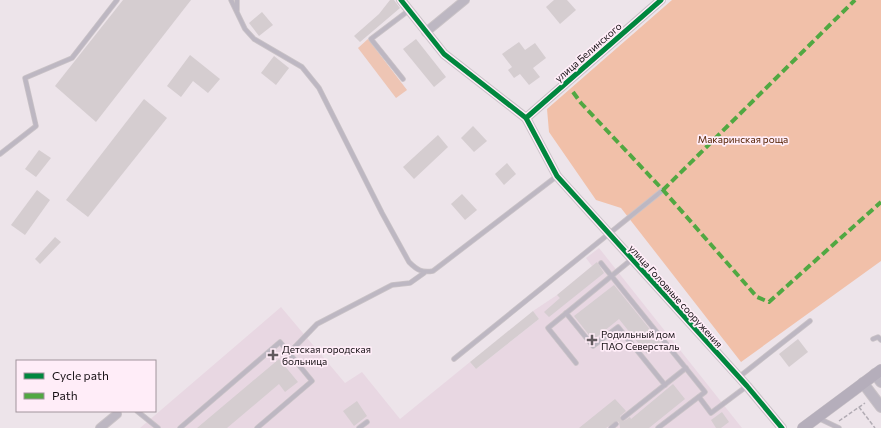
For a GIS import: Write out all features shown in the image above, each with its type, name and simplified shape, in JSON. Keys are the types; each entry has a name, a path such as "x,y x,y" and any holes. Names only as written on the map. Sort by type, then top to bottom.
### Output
{"main road":[{"path":"803,428 863,383 879,375"}],"street":[{"path":"402,0 408,10 444,54 526,118 557,176"},
{"path":"426,32 465,0"},
{"name":"улица Белинского","path":"526,118 661,0"},
{"name":"улица Головные сооружения","path":"557,176 631,260 739,377 782,428"},
{"path":"863,383 881,407"},
{"path":"100,428 120,413"}],"lane":[{"path":"0,154 36,126 25,78 72,58 117,0"},
{"path":"231,0 245,29 254,39 302,66 311,75 409,262 424,273"},
{"path":"237,0 238,12"},
{"path":"403,79 371,38 408,10"},
{"path":"288,353 317,324 392,285 410,283 424,273 433,271 557,176"},
{"path":"454,359 663,190"},
{"path":"576,363 548,328 631,260"},
{"path":"601,263 705,392 658,428"},
{"path":"566,313 593,346 618,327 665,385"},
{"path":"739,377 810,321"},
{"path":"873,339 878,336 881,340"},
{"path":"180,428 280,342 312,381 257,428"},
{"path":"623,418 686,368"},
{"path":"699,397 711,413 747,386"},
{"path":"138,412 158,428"},
{"path":"817,418 839,428"},
{"path":"359,428 367,422"},
{"path":"611,428 616,424"}],"path":[{"path":"833,425 873,397"},
{"path":"859,407 875,428"}],"shaded area":[{"path":"368,39 407,90 396,98 358,48"},
{"name":"Родильный дом ПАО Северсталь","path":"599,248 742,428 140,428 281,307 345,383 362,372 400,419 470,362 476,369 539,319 533,311 557,295 592,266 586,258"}],"green space":[{"name":"Макаринская роща","path":"672,0 881,0 881,261 741,362 621,208 596,200 549,132 547,109"}],"building":[{"path":"123,0 191,0 96,122 55,86"},
{"path":"390,0 394,0 400,8 360,42 354,36 379,14"},
{"path":"554,0 567,0 576,10 560,24 546,7"},
{"path":"262,12 273,25 259,36 249,23"},
{"path":"416,39 446,77 434,87 403,49"},
{"path":"519,42 525,50 535,43 546,58 533,68 540,77 529,85 520,74 514,78 508,70 512,67 502,54"},
{"path":"190,55 220,79 208,93 193,81 181,97 167,86"},
{"path":"274,56 289,68 276,85 261,73"},
{"path":"144,99 167,118 88,217 66,200"},
{"path":"473,126 487,141 474,152 461,138"},
{"path":"438,135 448,147 414,179 403,167"},
{"path":"39,150 51,158 36,177 25,169"},
{"path":"507,163 516,174 504,185 495,174"},
{"path":"37,190 50,200 25,235 11,225"},
{"path":"462,194 477,210 465,220 451,204"},
{"path":"55,237 61,242 40,264 35,259"},
{"path":"597,262 604,273 549,317 544,312 560,298 557,295"},
{"path":"614,285 661,343 647,354 619,319 593,340 574,316"},
{"path":"533,311 539,319 476,369 470,362"},
{"path":"798,339 808,352 789,367 779,354"},
{"path":"279,359 298,382 285,392 279,384 227,428 197,428"},
{"path":"673,384 685,399 649,428 620,428 619,422 616,421 606,428 579,428 615,399 626,411 620,416 621,420 624,421 630,417 631,419"},
{"path":"357,401 367,416 354,426 343,411"},
{"path":"722,412 729,422 721,428 716,428 711,420"}],"marked path":[{"path":"663,190 855,0"},
{"path":"573,92 581,103 663,190 757,297 769,302 881,202"}],"cycle path":[{"path":"401,0 444,54 526,118 557,176 747,386 782,428"},
{"path":"526,118 661,0"}],"place":[{"name":"Родильный дом ПАО Северсталь","path":"592,340"},
{"name":"Детская городская больница","path":"273,355"}]}
